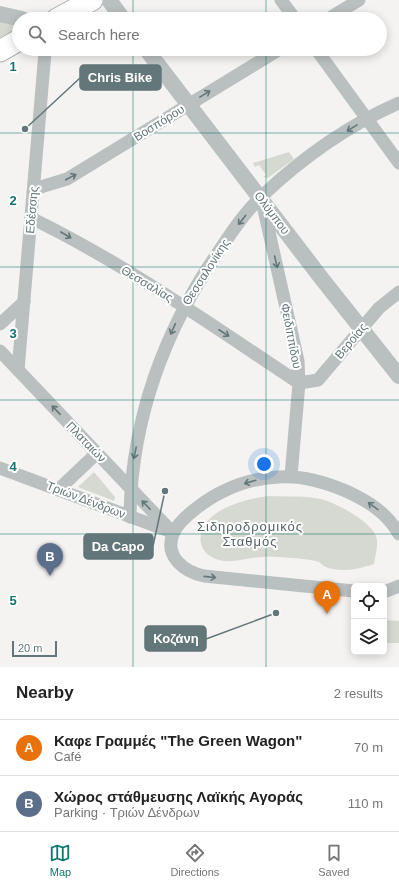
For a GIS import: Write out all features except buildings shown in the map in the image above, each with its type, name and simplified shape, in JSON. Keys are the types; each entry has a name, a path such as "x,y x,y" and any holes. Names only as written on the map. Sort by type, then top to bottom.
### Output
{"main road":[{"path":"70,12 92,0"},
{"path":"0,50 12,44"}],"street":[{"path":"109,0 118,12"},
{"path":"281,0 290,12"},
{"path":"339,12 359,0"},
{"path":"0,14 12,17"},
{"name":"Εδέσσης","path":"18,370 45,56"},
{"name":"Ολύμπου","path":"151,56 261,197 322,279 399,376"},
{"name":"Βοσπόρου","path":"34,189 67,179 268,56"},
{"path":"321,56 399,163"},
{"name":"Θεσσαλονίκης","path":"130,517 130,488 134,458 150,387 164,349 184,307 207,268 228,238 261,197 290,172 318,150 367,119 399,103"},
{"name":"Φειδιππίδου","path":"261,197 293,335 299,383 291,476"},
{"name":"Θεσσαλίας","path":"31,218 63,234 184,307 299,383"},
{"name":"Βεροίας","path":"299,383 318,380 380,308 399,292"},
{"path":"0,324 24,302"},
{"name":"Πλαταιών","path":"0,352 173,533"},
{"path":"58,490 96,453"},
{"name":"Τριών Δένδρων","path":"0,468 173,533"},
{"path":"351,591 204,576 191,573 183,567 172,553 171,543 173,533 196,508 226,489 255,480 291,476 322,482 358,496 384,514 399,534"},
{"path":"387,591 399,586"}],"shaded area":[{"path":"0,21 12,24 12,32 0,38"},
{"path":"289,152 294,159 268,178 263,177 266,175 259,165 255,167 253,163"},
{"path":"94,472 115,497 114,501 78,487"},
{"path":"268,496 318,498 337,505 353,514 368,525 376,536 377,546 374,564 356,569 338,570 326,567 319,562 292,558 257,557 237,561 223,561 210,556 205,552 201,544 201,535 204,526 210,518 218,512 238,503"},
{"path":"387,620 399,621 399,643 387,643"}],"place":[{"name":"Chris Bike","path":"25,129"},
{"name":"Da Capo","path":"165,491"},
{"name":"Χώρος στάθμευσης Λαϊκής Αγοράς","path":"50,576"},
{"name":"Κοζάνη","path":"276,613"},
{"name":"Καφε Γραμμές \"The Green Wagon\"","path":"327,614"}],"district":[{"name":"Σιδηροδρομικός Σταθμός","path":"250,534"}]}
